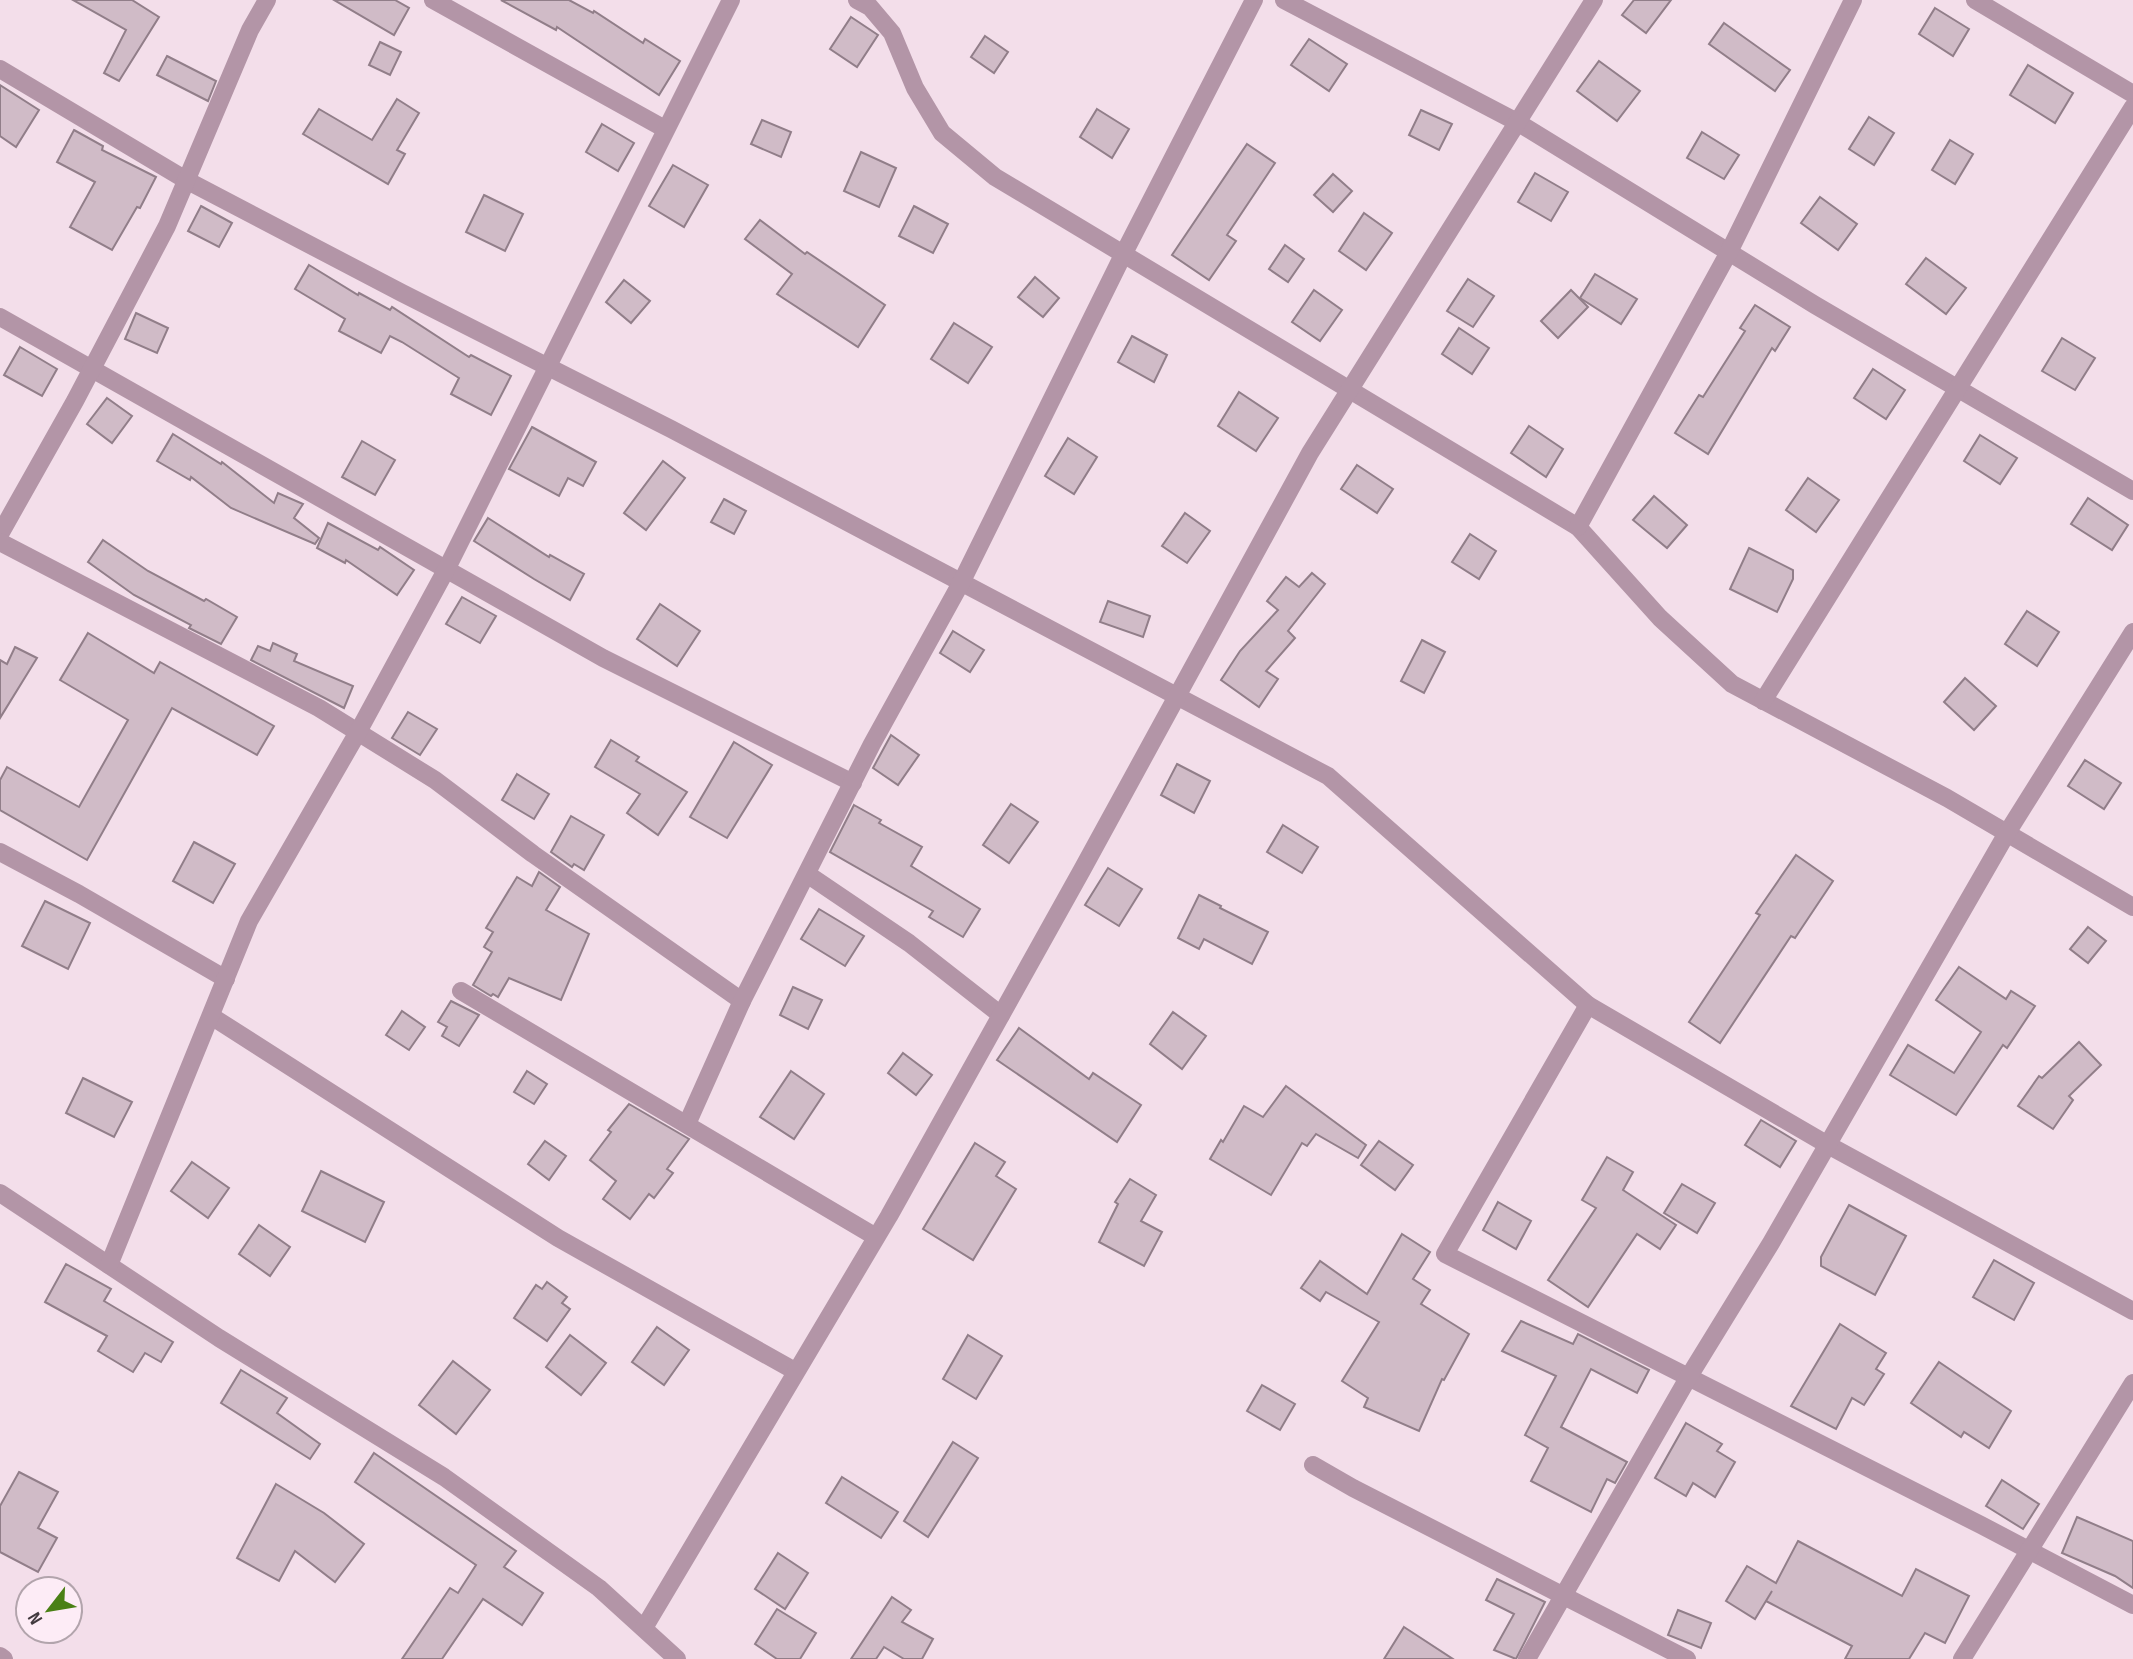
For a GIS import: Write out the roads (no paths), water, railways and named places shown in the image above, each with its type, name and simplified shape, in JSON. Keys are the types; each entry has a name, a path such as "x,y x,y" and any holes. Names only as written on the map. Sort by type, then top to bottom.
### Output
{"street":[{"path":"0,534 93,368 167,226 250,30 267,0"},
{"path":"433,0 665,129"},
{"path":"109,1265 249,921 358,732 446,570 730,0"},
{"path":"857,0 870,7 892,33 915,88 942,134 995,177 1578,527 1660,618 1732,684 1947,798 2133,907"},
{"path":"687,1125 743,1001 807,874 962,581 1123,255 1254,0"},
{"path":"1284,0 1517,122 2133,492"},
{"path":"644,1628 876,1237 1002,1015 1310,453 1594,0"},
{"path":"1578,527 1730,252 1853,0"},
{"path":"1975,0 2133,94"},
{"path":"0,69 186,180 962,581 1328,776 1588,1005 1828,1145 2133,1311"},
{"path":"1763,701 2133,107"},
{"path":"0,317 603,658 853,783"},
{"path":"0,542 319,708 358,732 435,780 533,854 743,1001"},
{"path":"1527,1659 2007,833 2133,632"},
{"path":"0,852 226,979"},
{"path":"807,874 909,943 1002,1015"},
{"path":"461,991 876,1237"},
{"path":"1588,1005 1445,1254 2133,1605"},
{"path":"211,1016 558,1238 795,1371"},
{"path":"0,1193 219,1338 444,1477 599,1588 677,1659"},
{"path":"1962,1659 2133,1383"},
{"path":"1313,1465 1686,1659"}]}
